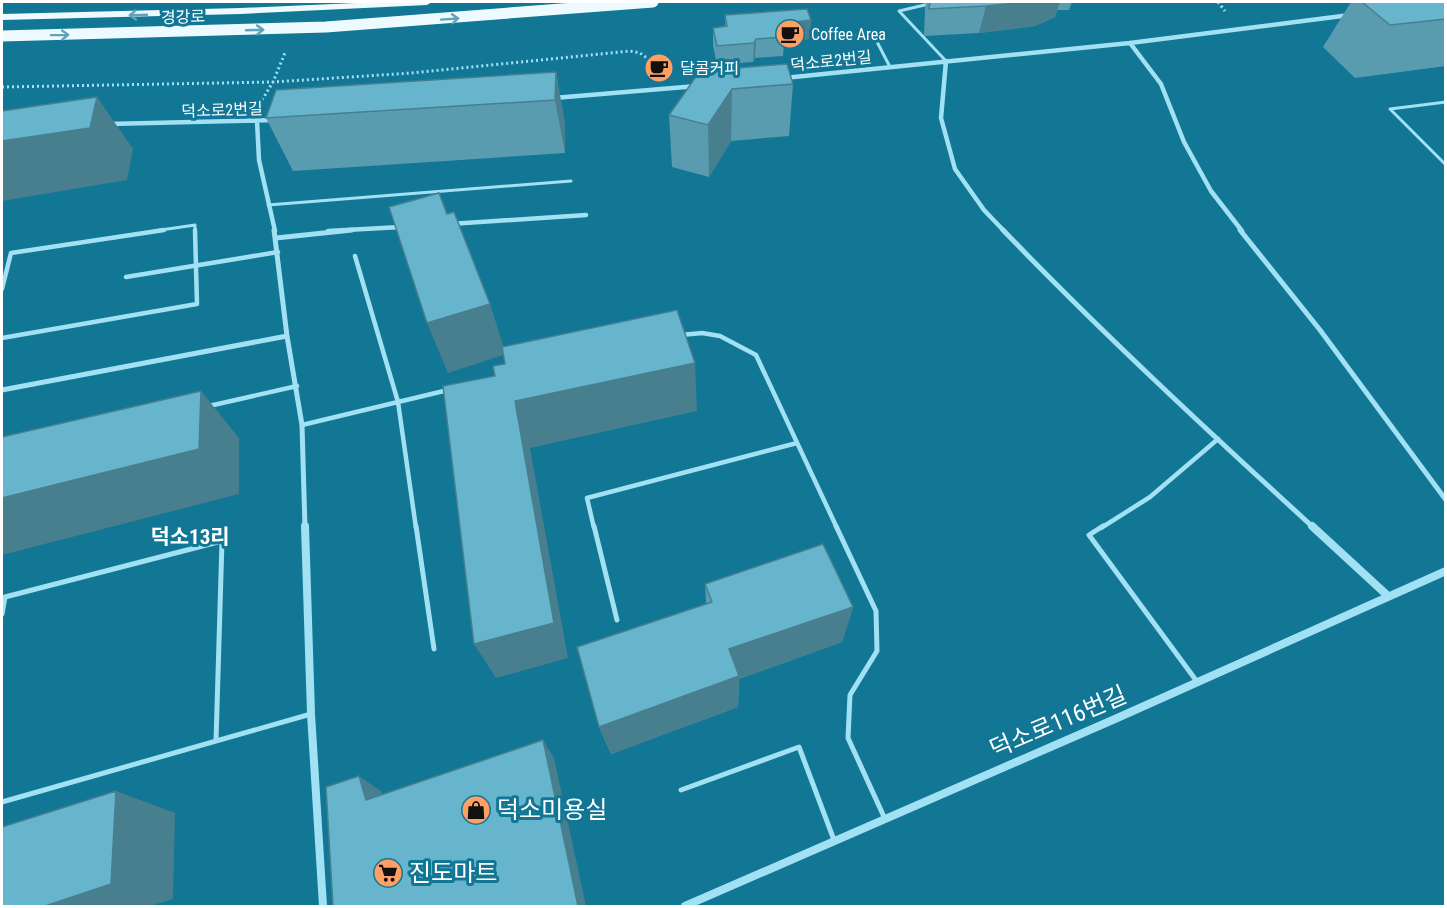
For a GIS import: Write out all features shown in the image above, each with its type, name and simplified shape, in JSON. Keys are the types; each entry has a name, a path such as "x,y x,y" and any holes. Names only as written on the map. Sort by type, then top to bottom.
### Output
{"main road":[{"name":"경강로","path":"2,17 218,12 427,2"},
{"name":"경강로","path":"2,36 326,27 653,2"}],"street":[{"name":"덕소로2번길","path":"777,78 1130,43 1355,14"},
{"path":"1130,43 1161,84 1184,142 1211,191 1320,330 1446,500"},
{"path":"946,61 941,118 955,169 984,210 1050,279 1388,596"},
{"path":"543,99 698,86"},
{"name":"덕소로2번길","path":"106,124 281,119"},
{"path":"257,121 259,160 276,238 286,336 297,386 302,425 311,714 323,906"},
{"path":"446,224 586,215"},
{"path":"276,238 330,231 411,226"},
{"path":"2,390 286,336"},
{"name":"덕소로116번길","path":"685,906 788,858 885,819 1198,683 1446,571"}],"lane":[{"path":"930,4 899,11 946,61"},
{"path":"844,36 874,36 890,67"},
{"path":"1446,102 1390,109 1446,165"},
{"path":"268,205 571,181"},
{"path":"2,289 12,253 195,225 197,304 2,338"},
{"path":"126,277 278,252"},
{"path":"355,256 398,402 434,649"},
{"path":"675,337 699,331 729,337 756,355 876,611 877,651 850,695 848,738 885,819"},
{"path":"203,407 297,386"},
{"path":"302,425 455,388"},
{"path":"1198,683 1089,535 1150,497 1218,439"},
{"path":"616,620 587,498 797,443"},
{"path":"2,614 4,597 222,541 216,741"},
{"path":"2,802 311,714"},
{"path":"681,790 799,747 834,840"}],"path":[{"path":"245,121 273,82 286,50"},
{"path":"2,87 273,82 412,73 630,51 640,53 647,58 648,75"}],"building":[{"path":"930,2 1024,2 929,9"},
{"path":"1362,2 1446,2 1446,19 1390,25"},
{"path":"807,9 811,20 780,24 784,37 756,39 754,43 717,46 713,28 727,26 725,15"},
{"path":"787,64 793,84 732,89 708,125 669,115 700,71"},
{"path":"556,72 555,100 266,118 276,90"},
{"path":"97,97 90,128 2,141 2,111"},
{"path":"439,193 447,214 454,212 490,304 427,323 389,207"},
{"path":"677,310 695,363 515,401 554,623 474,644 443,386 495,376 493,366 505,364 502,347"},
{"path":"201,391 199,449 2,498 2,437"},
{"path":"823,544 853,607 729,649 739,676 599,727 577,647 712,602 705,584"},
{"path":"543,740 578,906 333,906 326,787 359,776 366,800"},
{"path":"116,791 111,884 45,906 2,906 2,827"}],"place":[{"name":"Coffee Area","path":"790,34"},
{"name":"달콤커피","path":"659,68"},
{"name":"덕소미용실","path":"476,810"},
{"name":"진도마트","path":"388,873"}],"district":[{"name":"덕소13리","path":"190,537"}]}
